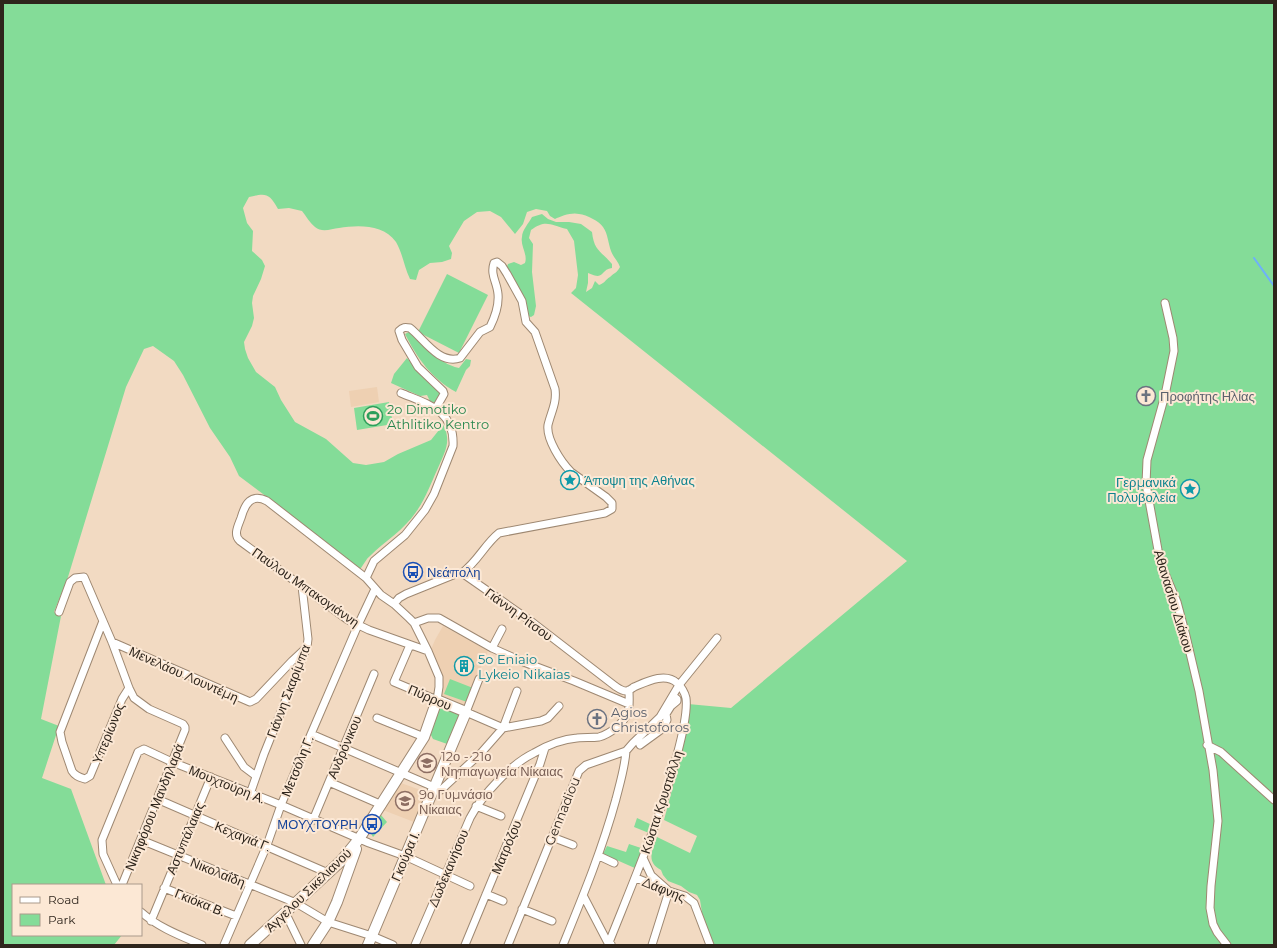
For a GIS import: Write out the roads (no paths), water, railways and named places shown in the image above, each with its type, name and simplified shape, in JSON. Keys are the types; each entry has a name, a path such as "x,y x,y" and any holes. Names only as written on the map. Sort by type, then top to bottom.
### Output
{"street":[{"path":"400,393 436,408 444,416 452,430 453,446 434,494 425,510 405,535 374,561 366,578 381,595 394,604 402,596 458,572 462,573 473,565 493,538 499,533 605,513 612,509 612,503 606,497 567,468 551,443 548,427 554,408 556,395 555,389 535,332 526,322 522,301 502,266 497,262 494,263 492,274 498,294 496,314 490,327 480,332 460,358 456,360 435,352 410,328 402,328 399,331 402,340 418,367 443,391 444,394 436,408"},
{"name":"Αθανασίου Διάκου","path":"1165,303 1173,338 1174,351 1165,395 1147,460 1146,484 1161,564 1177,602 1199,691 1216,790 1218,821 1210,908 1213,924 1227,945"},
{"name":"Παύλου Μπακογιάννη","path":"366,578 267,501 258,498 253,499 243,509 237,530 237,539 348,620 428,651"},
{"name":"Γιάννη Ρίτσου","path":"462,573 532,622 622,691 628,690"},
{"path":"58,612 70,582 75,578 82,576 112,642 129,688"},
{"name":"Γιάννη Σκαρίμπα","path":"250,794 264,754 305,656 308,639 302,586"},
{"name":"Μετσόλη Γ.","path":"224,945 267,845 281,805 311,734 375,589"},
{"name":"Άγγελου Σικελιανού","path":"250,945 345,857 382,805 424,737 437,700 439,677 414,623 394,604"},
{"path":"414,623 428,618 439,618 492,648 629,704"},
{"name":"Υπερίωνος","path":"103,621 61,728 60,737 74,774 79,777 88,778 92,772 122,699 129,688"},
{"path":"492,648 502,629"},
{"name":"Gennadiou","path":"508,945 579,771 586,765 626,751 660,717 679,685 717,638"},
{"name":"Μενελάου Λουντέμη","path":"112,642 250,702 256,699 307,647"},
{"name":"Πύρρου","path":"410,645 394,682 503,728"},
{"name":"Ανδρόνικου","path":"313,820 374,674"},
{"path":"628,690 648,682 664,678 671,679 679,685"},
{"name":"Γκούρα Ι.","path":"370,940 405,856 437,788 442,768 466,712 478,679"},
{"name":"Κώστα Κρυστάλλη","path":"609,944 636,878 665,796 680,741 686,707 684,694 679,685"},
{"name":"Νικηφόρου Μανδηλαρά","path":"122,884 185,730 185,726 183,724 149,709 140,703 134,698 129,688"},
{"name":"Δωδεκανήσου","path":"415,945 470,818 476,806 489,790 516,764 527,756 570,739 594,737 607,734 620,724 625,717 629,704 628,690"},
{"path":"311,734 437,788 456,776 481,753 503,728 517,691"},
{"path":"640,745 662,729 667,720 666,714 671,706 677,702 673,696"},
{"path":"503,728 541,721 548,718 559,706"},
{"path":"377,718 424,737"},
{"path":"225,738 244,767 256,776"},
{"path":"1208,745 1221,752 1274,800"},
{"name":"Ματρόζου","path":"465,945 540,764 545,748"},
{"name":"Μουχτούρη Α.","path":"117,884 103,854 102,840 138,752 144,749 250,794 281,805 359,839 405,856 470,886"},
{"path":"563,945 584,897 599,856 624,768 626,751"},
{"path":"442,768 456,776"},
{"name":"Αστυπάλαιας","path":"151,921 211,777"},
{"path":"329,782 382,805"},
{"name":"Κεχαγιά Γ.","path":"157,799 267,845 328,873"},
{"path":"476,806 501,816"},
{"path":"552,837 573,845"},
{"path":"313,945 328,922 337,902 359,839"},
{"name":"Νικολαΐδη","path":"141,840 296,903 328,922 370,940 394,945"},
{"path":"599,856 614,863"},
{"path":"643,858 651,875 669,891 652,945"},
{"name":"Δάφνης","path":"636,878 685,896 694,903 710,945"},
{"name":"Γκιόκα Β.","path":"164,888 236,916"},
{"path":"486,894 503,901"},
{"path":"584,897 609,944"},
{"path":"522,909 552,921"},
{"path":"285,912 301,945"},
{"path":"142,913 151,921 202,945"}],"waterway":[{"path":"1254,258 1274,286"}],"place":[{"name":"Προφήτης Ηλίας","path":"1146,396"},
{"name":"2o Dimotiko Athlitiko Kentro","path":"373,416"},
{"name":"Άποψη της Αθήνας","path":"570,480"},
{"name":"Γερμανικά Πολυβολεία","path":"1190,489"},
{"name":"Νεάπολη","path":"413,572"},
{"name":"5o Eniaio Lykeio Nikaias","path":"464,666"},
{"name":"Agios Christoforos","path":"597,719"},
{"name":"12ο - 21ο Νηπιαγωγεία Νίκαιας","path":"427,763"},
{"name":"9ο Γυμνάσιο Νίκαιας","path":"405,801"},
{"name":"ΜΟΥΧΤΟΥΡΗ","path":"372,824"}]}
